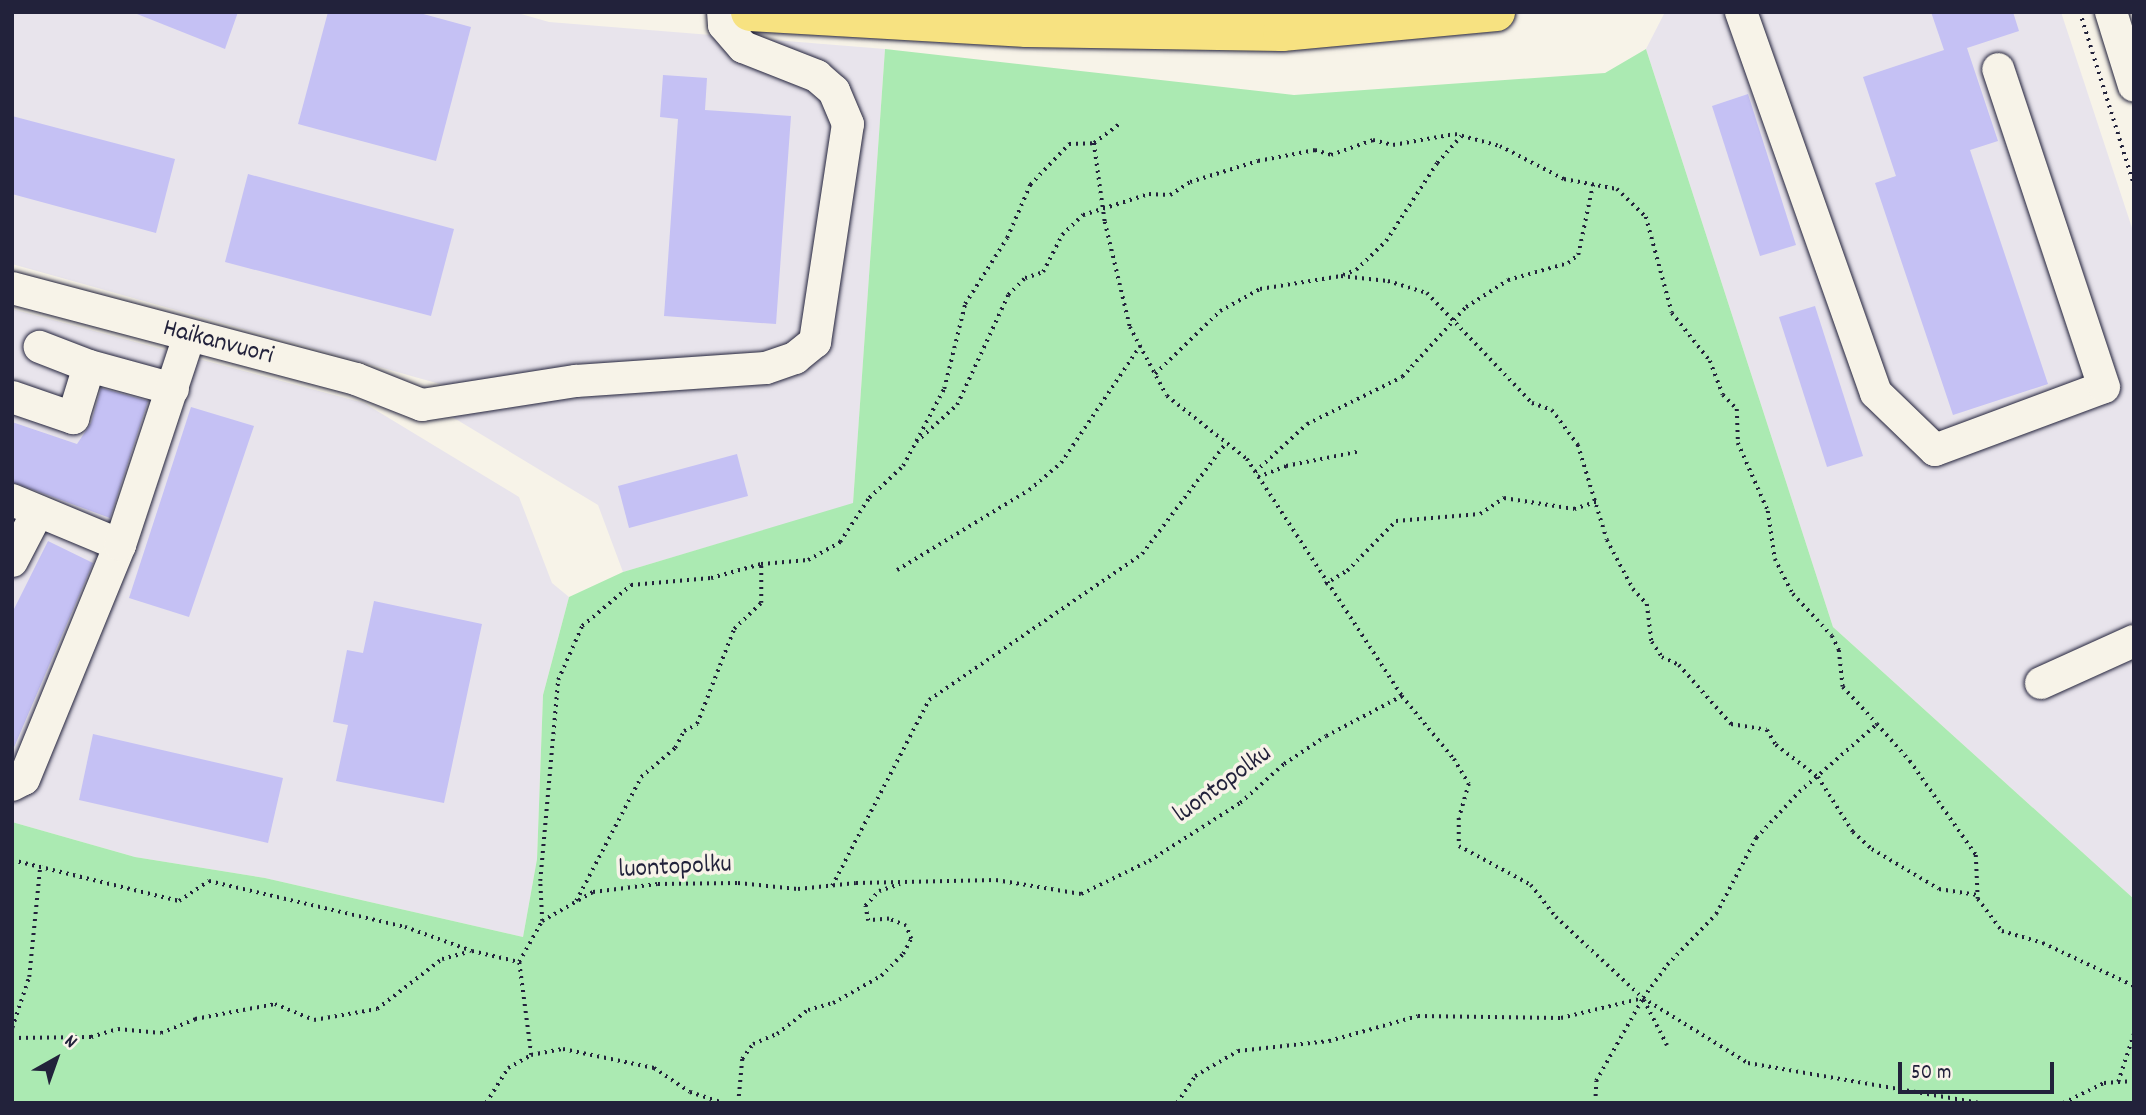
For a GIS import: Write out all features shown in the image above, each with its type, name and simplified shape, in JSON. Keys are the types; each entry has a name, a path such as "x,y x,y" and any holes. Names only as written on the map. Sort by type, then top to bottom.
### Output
{"main road":[{"path":"750,12 1062,20 1282,32 1496,12"}],"street":[{"name":"Haikanvuori","path":"12,288 356,379 422,405 576,381 766,368 795,358 815,342 848,124 834,91 817,76 743,47 724,25 723,12"},
{"path":"1741,12 1876,393 1935,450 2104,387 1998,69"},
{"path":"2111,12 2134,86"},
{"path":"12,785 24,779 120,545 189,336"},
{"path":"40,347 89,366 173,389"},
{"path":"12,397 73,418 89,366"},
{"path":"12,561 25,505 120,545"},
{"path":"2041,683 2134,641"}],"path":[{"path":"2080,12 2134,184"},
{"path":"531,1055 519,962 542,921 540,881 558,680 582,625 631,585 711,578 761,564 808,560 840,542 869,498 903,466 916,442 944,388 965,304 1007,238 1030,185 1069,144 1094,143 1119,124"},
{"path":"916,442 957,405 1007,295 1025,278 1043,272 1062,235 1083,215 1102,206 1149,194 1170,195 1190,182 1286,155 1315,150 1331,155 1373,140 1392,145 1461,136 1500,146 1564,179 1617,189 1646,217 1672,313 1710,361 1723,395 1737,409 1738,443 1768,511 1774,559 1793,594 1832,636 1839,650 1843,687 1910,761 1976,855 1978,895 2002,931 2043,943 2134,986"},
{"path":"1155,374 1220,311 1260,289 1341,276 1356,270 1386,241 1437,163 1461,136"},
{"path":"1094,143 1102,206 1130,327 1167,396 1247,459 1325,584 1402,696 1469,784 1458,818 1459,846 1531,885 1556,917 1643,998 1748,1063 1980,1103"},
{"path":"1257,475 1307,424 1402,377 1455,318 1508,280 1567,263 1578,254 1593,184"},
{"path":"1341,276 1388,281 1427,293 1455,318 1532,403 1552,410 1578,445 1598,501 1607,540 1633,589 1647,604 1651,642 1662,657 1679,665 1731,724 1767,730 1776,745 1818,777 1853,832 1872,849 1939,888 1978,895"},
{"path":"897,570 1030,490 1061,463 1140,346"},
{"path":"832,886 929,701 1142,554 1226,443"},
{"path":"1257,475 1286,466 1362,451"},
{"path":"1325,584 1347,571 1396,521 1480,514 1504,498 1574,509 1598,501"},
{"path":"576,902 641,777 675,748 684,732 697,724 734,629 761,603 761,564"},
{"name":"luontopolku","path":"542,921 593,892 658,884 738,883 798,889 905,882 996,880 1081,894 1149,861 1240,803 1284,764 1325,736 1402,696"},
{"path":"1595,1103 1596,1081 1643,998 1667,965 1716,914 1756,838 1877,724"},
{"path":"12,860 179,901 209,881 405,927 472,951 519,962"},
{"path":"12,1028 29,977 40,866"},
{"path":"738,1103 742,1059 753,1044 777,1034 808,1010 833,1003 881,976 903,954 911,939 906,926 889,919 868,921 865,906 879,891 905,882"},
{"path":"12,1038 91,1037 118,1029 161,1033 195,1019 275,1004 314,1020 377,1009 442,960 472,951"},
{"path":"1643,998 1667,1045"},
{"path":"1177,1103 1195,1076 1238,1051 1329,1041 1418,1016 1562,1018 1643,998"},
{"path":"2118,1082 2134,1033"},
{"path":"486,1103 508,1068 531,1055 563,1049 654,1068 691,1092 723,1103"},
{"path":"2063,1103 2104,1083 2134,1081"}],"shaded area":[{"path":"12,12 514,12 549,22 885,49 853,504 623,572 598,505 439,409 447,386 12,264"},
{"path":"1665,12 2061,12 2134,234 2134,899 1833,627 1646,49"},
{"path":"12,309 364,403 519,497 552,583 569,597 543,695 537,859 523,937 265,878 135,857 12,822"}],"green space":[{"path":"885,49 1294,95 1605,73 1646,49 1833,627 2134,899 2134,1103 12,1103 12,822 135,857 265,878 523,937 537,859 543,695 569,597 623,572 853,503"}],"building":[{"path":"132,12 238,12 225,49"},
{"path":"328,12 416,12 471,27 436,161 298,124"},
{"path":"1931,12 2013,12 2019,31 1967,48 1998,141 1970,150 2048,384 1953,415 1875,183 1896,176 1863,77 1944,50"},
{"path":"663,75 707,78 705,110 791,116 776,324 664,316 678,119 660,117"},
{"path":"1748,94 1796,245 1760,256 1712,106"},
{"path":"12,116 175,159 156,233 12,194"},
{"path":"248,174 454,229 431,316 225,262"},
{"path":"1815,306 1863,456 1827,467 1779,317"},
{"path":"101,388 148,401 110,518 12,482 12,422 77,444 91,423"},
{"path":"191,407 254,426 189,617 129,598"},
{"path":"737,454 748,496 629,528 618,486"},
{"path":"48,541 93,563 12,752 12,613"},
{"path":"374,601 482,624 444,803 336,781 348,725 333,722 347,650 363,653"},
{"path":"93,734 283,778 268,843 79,800"}]}
